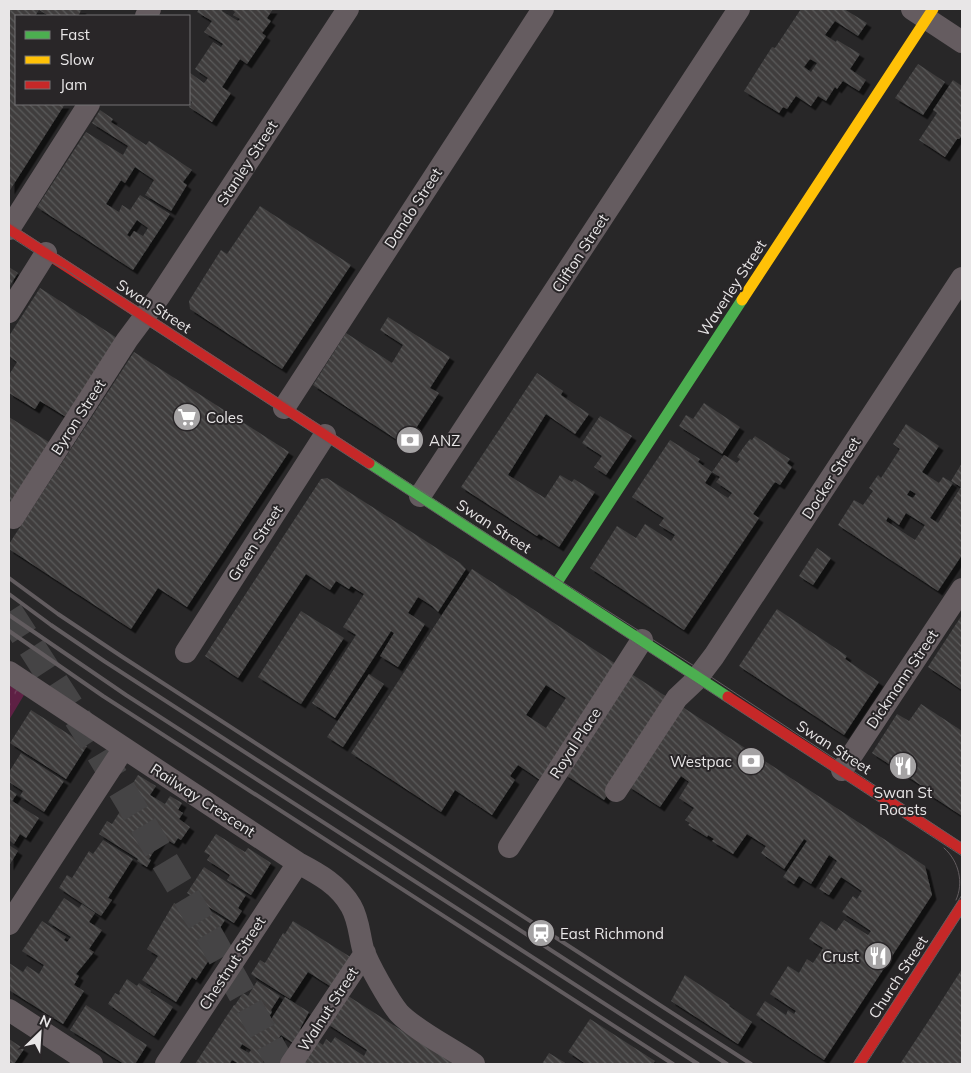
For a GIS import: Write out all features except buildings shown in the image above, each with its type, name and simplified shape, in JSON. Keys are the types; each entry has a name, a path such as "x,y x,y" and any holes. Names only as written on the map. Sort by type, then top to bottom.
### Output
{"main road":[{"name":"Waverley Street","path":"556,584 924,12"},
{"name":"Swan Street","path":"9,229 698,676 962,850"},
{"name":"Church Street","path":"859,1064 962,905"}],"street":[{"name":"Stanley Street","path":"144,317 348,9"},
{"name":"Dando Street","path":"284,408 543,9"},
{"name":"Clifton Street","path":"420,496 739,9"},
{"path":"924,12 962,42"},
{"path":"9,229 88,105"},
{"path":"9,312 46,253"},
{"name":"Docker Street","path":"616,791 677,698 714,656 962,278"},
{"name":"Byron Street","path":"14,518 144,317"},
{"name":"Green Street","path":"186,652 325,435"},
{"name":"Dickmann Street","path":"842,770 962,589"},
{"name":"Royal Place","path":"509,847 642,640"},
{"name":"Railway Crescent","path":"9,672 335,886 350,904 358,921 365,953 398,1012 474,1064"},
{"path":"9,924 124,748"},
{"name":"Chestnut Street","path":"166,1064 298,863"},
{"name":"Walnut Street","path":"291,1064 365,953"},
{"path":"9,1010 92,1064"}],"green space":[{"path":"9,685 24,695 9,720"}],"tunnel":[{"path":"9,612 95,745 211,938 281,1064"}],"tram line":[{"path":"9,223 484,532 702,671 962,843"},
{"path":"9,236 43,258 65,269 141,321 962,856"},
{"path":"944,848 953,859 959,872 960,887 956,900"},
{"path":"853,1064 962,895"},
{"path":"866,1064 962,915"}],"railway":[{"path":"9,578 58,614 121,656 751,1064"},
{"path":"9,594 104,661 727,1064"},
{"path":"9,615 126,695 698,1064"},
{"path":"9,631 103,696 673,1064"}],"traffic: fast":[{"path":"556,584 742,300"},
{"path":"369,463 728,697"}],"traffic: slow":[{"path":"742,300 933,9"}],"traffic: jam":[{"path":"9,229 369,463"},
{"path":"728,697 962,849"},
{"path":"859,1064 962,905"}],"place":[{"name":"Coles","path":"187,417"},
{"name":"ANZ","path":"410,440"},
{"name":"Westpac","path":"751,761"},
{"name":"Swan St Roasts","path":"903,766"},
{"name":"East Richmond","path":"541,933"},
{"name":"Crust","path":"878,956"}]}
